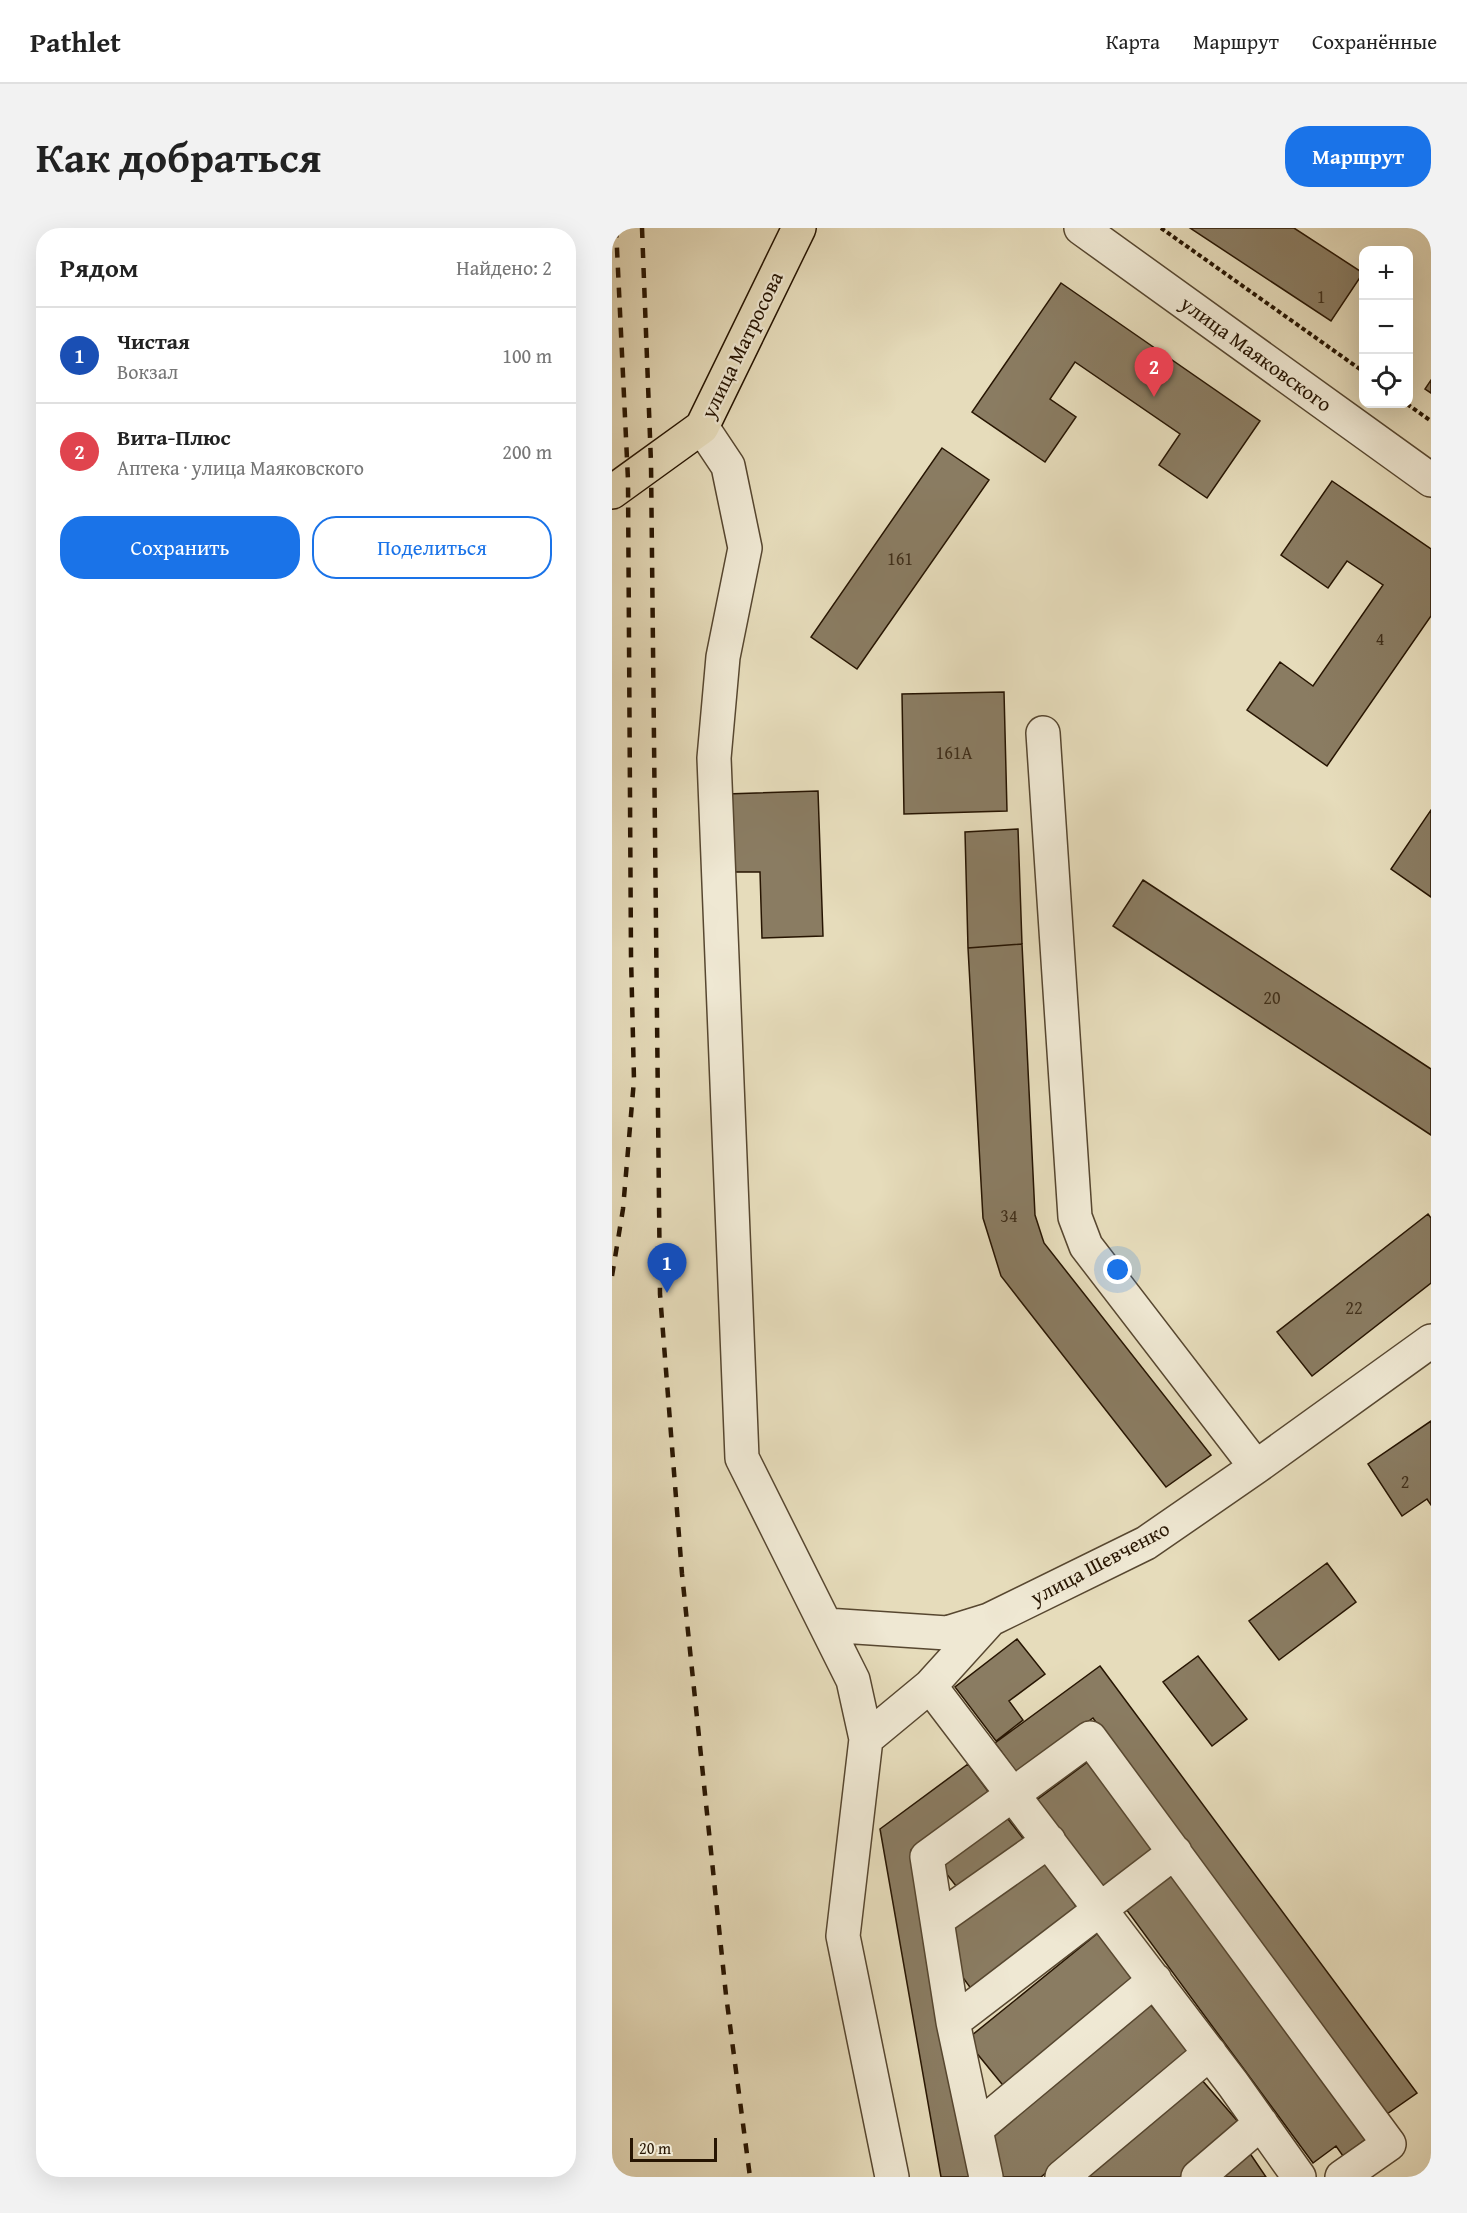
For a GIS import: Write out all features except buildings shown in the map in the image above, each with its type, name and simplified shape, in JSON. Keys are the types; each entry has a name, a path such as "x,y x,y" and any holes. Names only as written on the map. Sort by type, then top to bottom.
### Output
{"main road":[{"name":"улица Матросова","path":"612,492 702,427 799,228"}],"street":[{"name":"улица Маяковского","path":"1083,228 1431,480"},
{"path":"702,427 728,466 745,548 723,657 714,758 742,1458 853,1680 866,1739 843,1936 892,2177"},
{"path":"1043,733 1075,1217 1086,1246 1256,1467"},
{"name":"улица Шевченко","path":"825,1624 947,1633 989,1620 1146,1543 1431,1341"},
{"path":"866,1739 930,1686 989,1620"},
{"path":"930,1686 1210,2053 1299,2177"},
{"path":"986,2177 953,2022 927,1857 1090,1738 1389,2144 1342,2177"},
{"path":"937,1920 1049,1841"},
{"path":"953,2022 1175,1852"},
{"path":"975,2129 1155,1980"},
{"path":"1062,2177 1210,2053"},
{"path":"1198,2177 1261,2123"}],"path":[{"path":"1161,228 1359,368"},
{"path":"1413,408 1431,420"}],"railway":[{"path":"612,1276 623,1209 634,1080 628,480 616,228"},
{"path":"642,228 651,463 660,1294 682,1574 726,1995 750,2177"}],"place":[{"name":"Вита-Плюс","path":"1154,397"},
{"name":"Чистая","path":"667,1293"}]}
